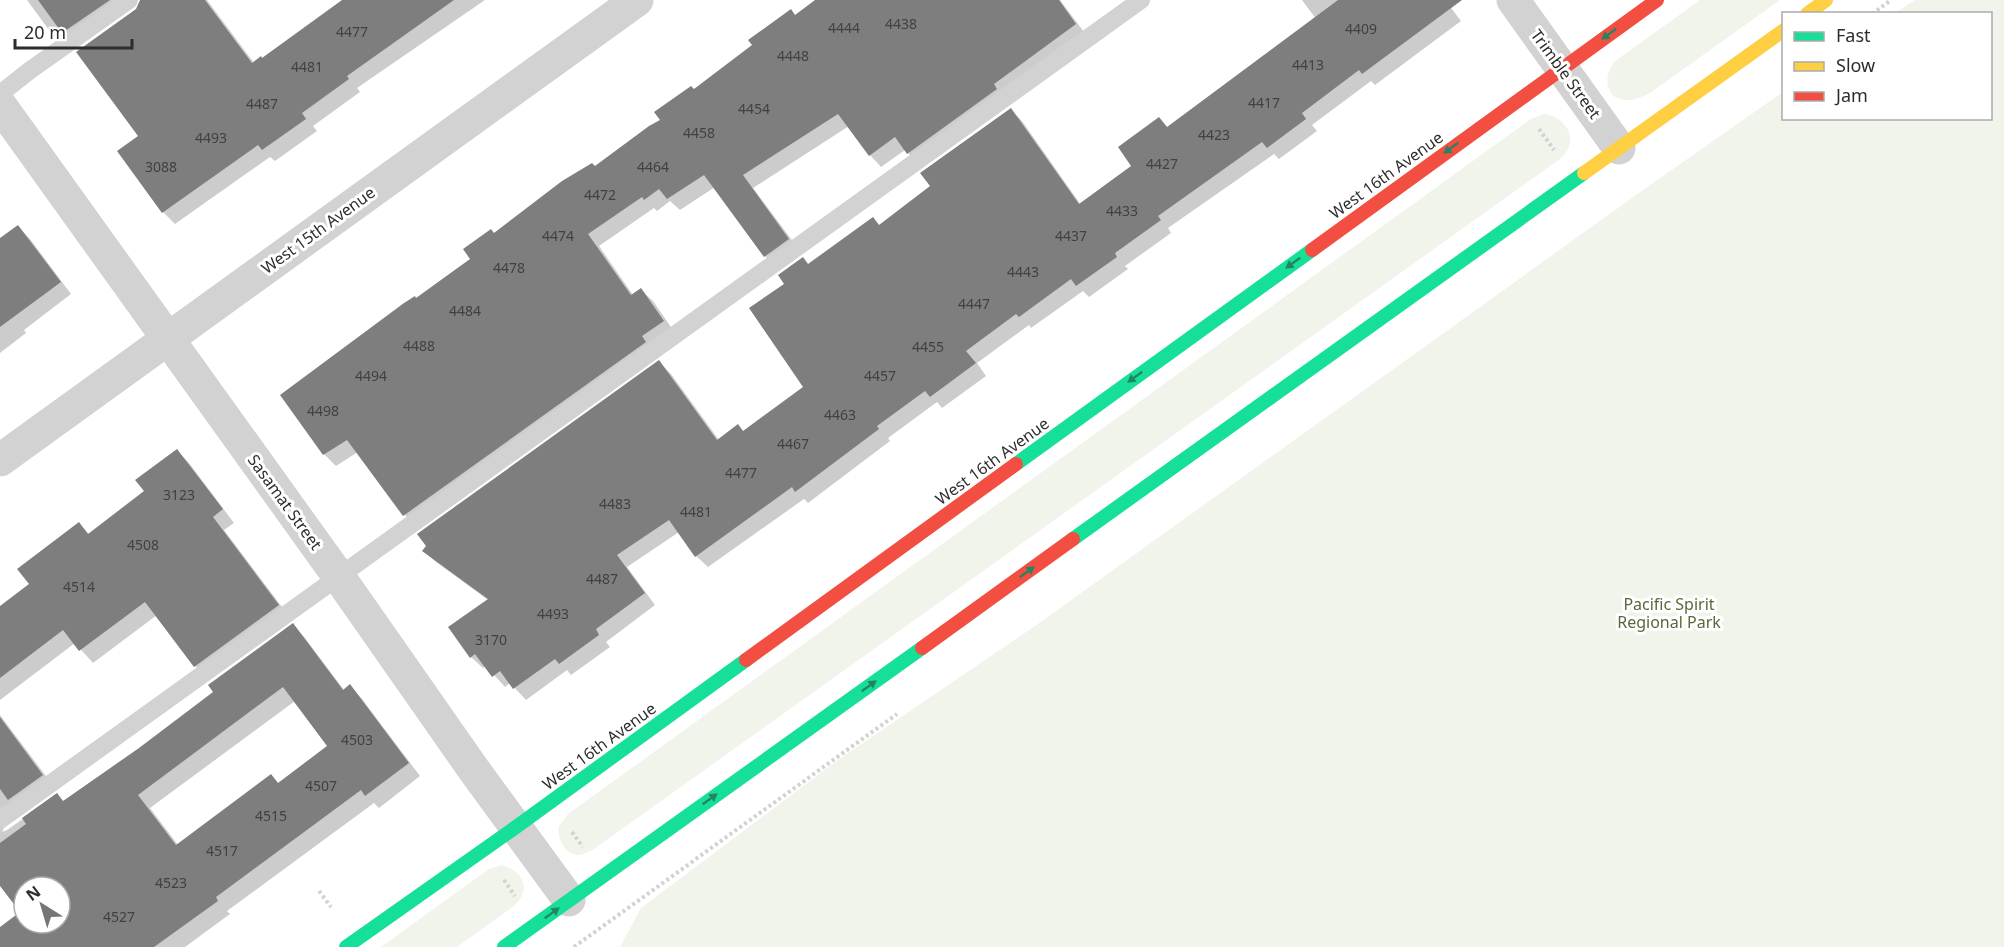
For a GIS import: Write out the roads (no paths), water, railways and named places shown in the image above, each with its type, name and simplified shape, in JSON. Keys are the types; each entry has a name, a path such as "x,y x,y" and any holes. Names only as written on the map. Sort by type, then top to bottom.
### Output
{"main road":[{"name":"West 16th Avenue","path":"346,947 516,827 1657,0"},
{"path":"1810,12 1826,0"},
{"path":"504,947 1782,31"}],"street":[{"name":"West 15th Avenue","path":"0,460 637,0"},
{"name":"Trimble Street","path":"1513,0 1619,148"},
{"name":"Sasamat Street","path":"0,105 339,577 474,771 569,900"}],"lane":[{"path":"0,94 129,0"},
{"path":"0,820 1141,0"}],"park label":[{"name":"Pacific Spirit Regional Park","path":"1669,613"}]}
